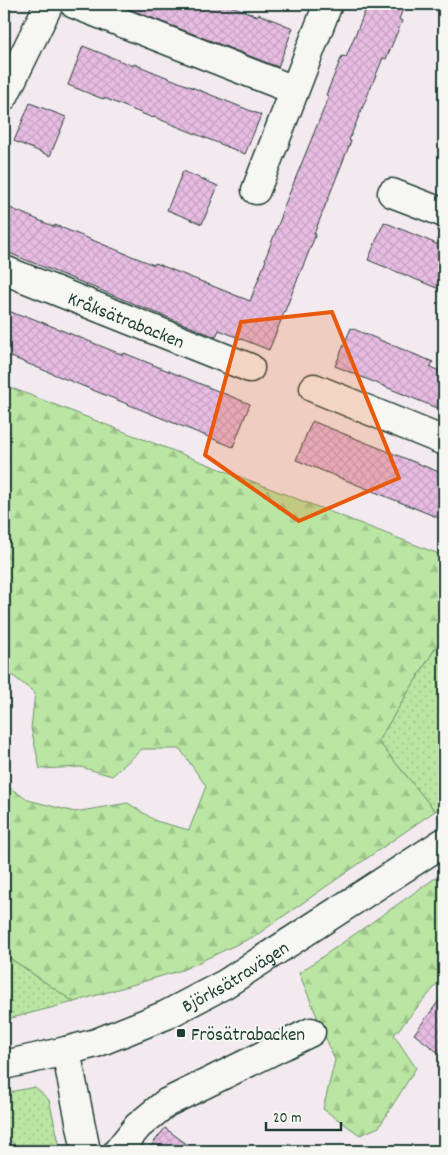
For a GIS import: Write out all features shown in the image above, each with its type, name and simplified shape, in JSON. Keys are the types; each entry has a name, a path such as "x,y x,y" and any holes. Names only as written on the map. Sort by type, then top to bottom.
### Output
{"street":[{"path":"4,96 49,4"},
{"path":"74,4 294,90"},
{"path":"256,190 328,4"},
{"path":"392,193 444,213"},
{"name":"Kråksätrabacken","path":"4,270 250,368"},
{"path":"314,388 444,441"},
{"name":"Björksätravägen","path":"4,1065 96,1043 166,1014 225,984 444,842"},
{"path":"118,1151 138,1126 166,1103 311,1032"},
{"path":"66,1051 86,1151"}],"highlighted area":[{"path":"332,312 399,478 299,521 205,455 241,322"}],"green space":[{"path":"4,385 444,556 444,634 378,741 435,811 255,936 182,970 74,1002 4,954 4,781 7,786 28,800 75,812 128,803 156,821 189,830 206,786 180,749 142,749 112,776 81,767 40,769 31,728 35,693 4,669"},
{"path":"444,634 444,805 435,811 378,741"},
{"path":"444,872 444,976 394,1035 416,1068 379,1127 360,1135 323,1109 335,1060 299,973"},
{"path":"4,954 74,1002 4,1020"},
{"path":"35,1087 49,1100 61,1151 23,1151 4,1137 4,1093"}],"building":[{"path":"116,4 226,4 293,28 278,67"},
{"path":"368,4 405,4 399,19 402,21 386,59 383,58 349,140 351,141 314,234 316,234 269,350 219,330 216,337 4,251 4,222 10,208 250,301 281,214 329,96 326,95 342,56 346,57"},
{"path":"83,46 133,66 134,64 261,115 245,154 68,85"},
{"path":"30,103 66,117 50,156 14,141"},
{"path":"183,171 218,186 202,224 167,210"},
{"path":"384,222 444,247 444,291 368,260"},
{"path":"4,309 23,317 24,315 123,355 124,353 250,404 233,447 4,354"},
{"path":"351,328 433,362 430,367 444,373 444,411 335,366"},
{"path":"312,421 444,474 444,520 296,460"},
{"path":"444,994 444,1057 414,1034"},
{"path":"165,1128 196,1151 147,1151"}],"place":[{"name":"Frösätrabacken","path":"181,1033"}]}
